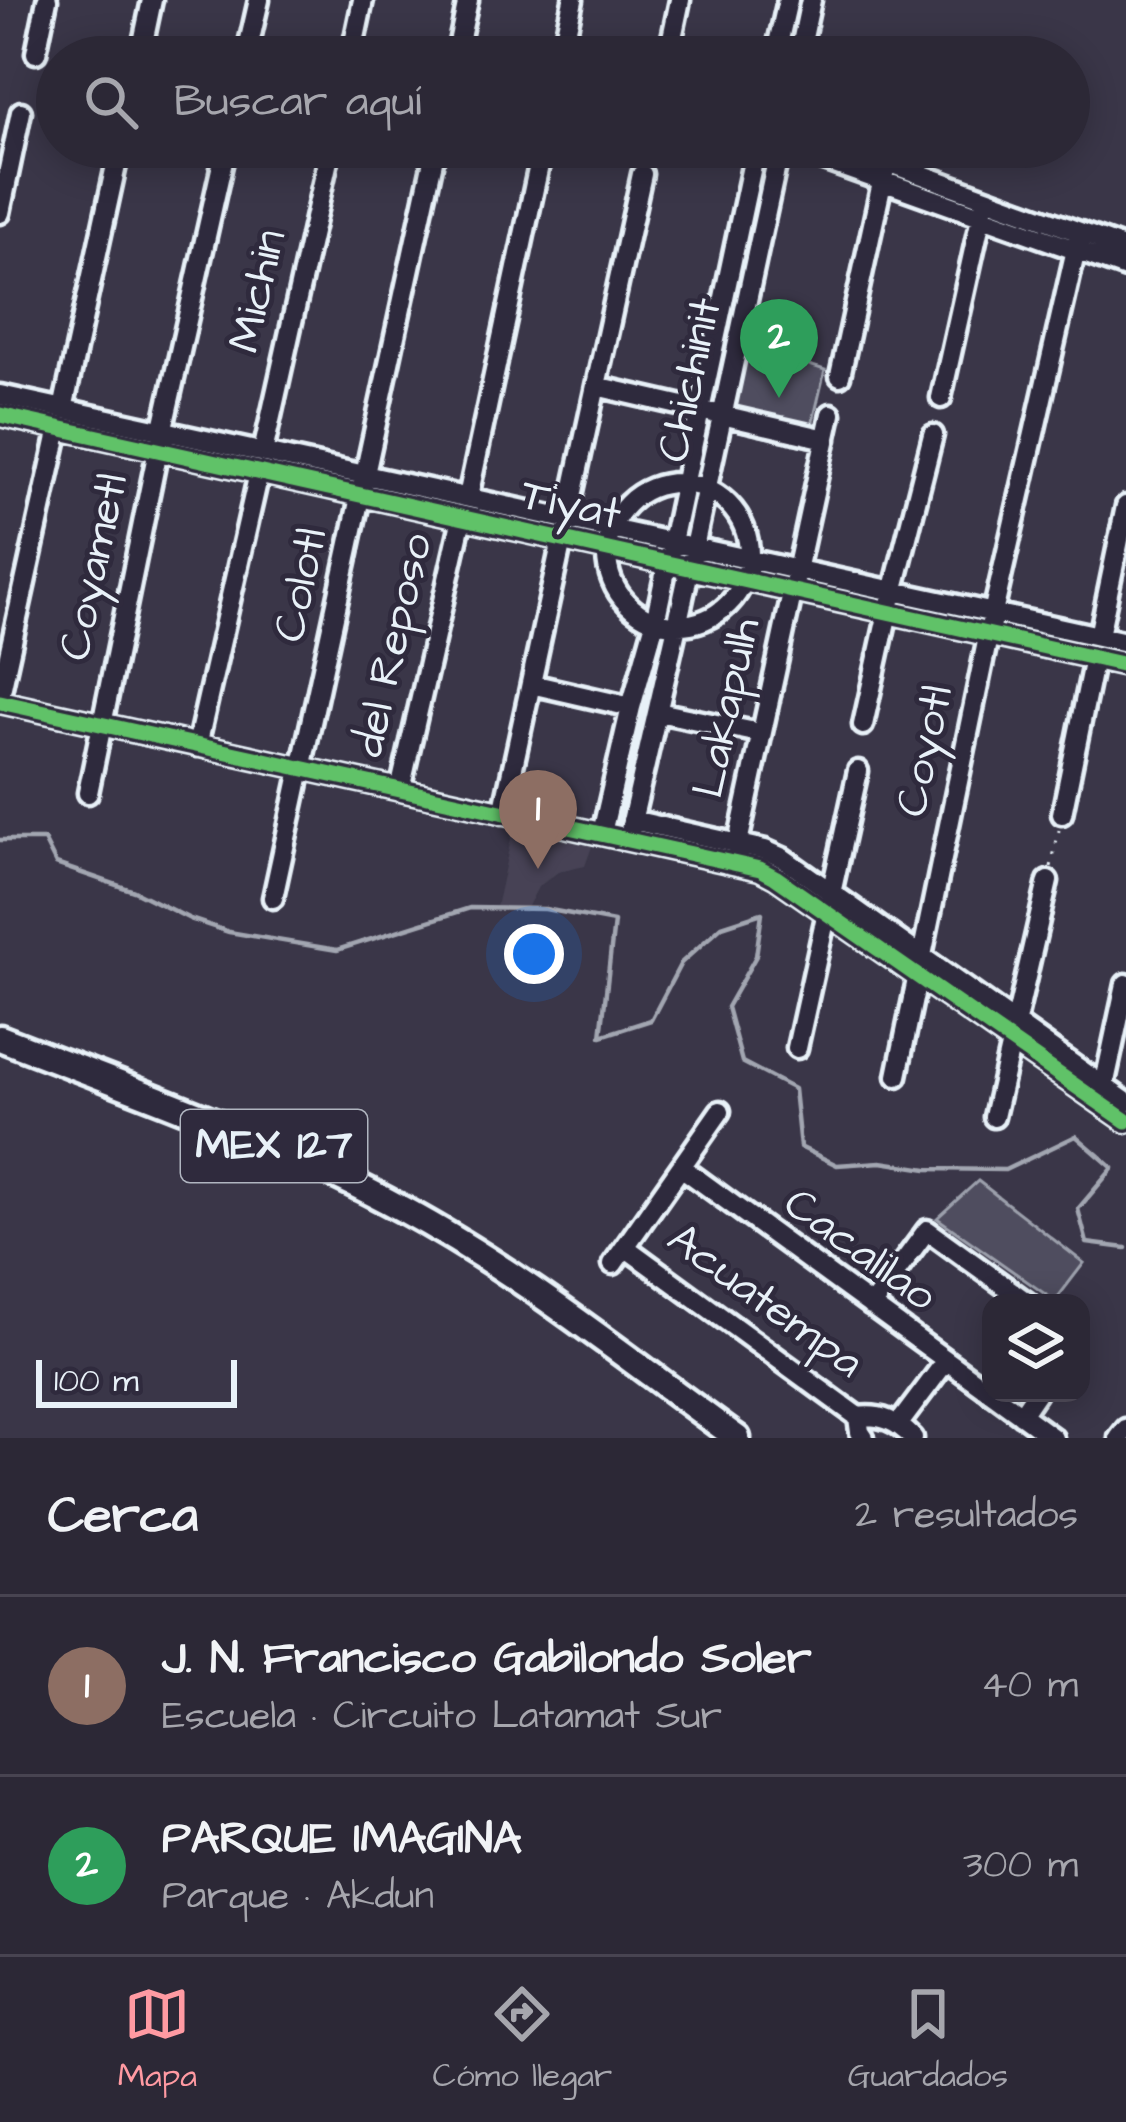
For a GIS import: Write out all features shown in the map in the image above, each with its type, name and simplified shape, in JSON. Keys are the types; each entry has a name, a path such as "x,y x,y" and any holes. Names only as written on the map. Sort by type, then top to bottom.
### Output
{"main road":[{"name":"MEX 127","path":"0,1038 289,1151 410,1213 530,1289 737,1438"}],"street":[{"path":"39,36 47,0"},
{"path":"144,36 152,0"},
{"path":"251,36 259,0"},
{"path":"355,36 363,0"},
{"path":"460,36 468,0"},
{"path":"566,36 574,0"},
{"path":"672,36 680,0"},
{"path":"780,36 788,0"},
{"path":"804,36 812,0"},
{"path":"35,53 36,49"},
{"path":"0,213 21,112"},
{"path":"115,168 0,699 602,833 630,830 735,853 765,850 832,893 920,969"},
{"name":"Coyametl","path":"88,793 221,168"},
{"name":"Michin","path":"262,452 326,168"},
{"name":"Colotl","path":"273,898 431,168"},
{"path":"468,497 538,168"},
{"name":"Chichinit","path":"602,833 655,622 752,168"},
{"name":"Chichinit","path":"630,830 779,168"},
{"path":"872,168 1078,241 1126,268"},
{"path":"879,168 884,171"},
{"path":"840,376 884,171"},
{"path":"567,519 642,174"},
{"path":"941,398 984,207"},
{"path":"1078,241 1126,249"},
{"name":"Coyotl","path":"897,1076 989,634 1078,241"},
{"path":"596,386 826,440"},
{"name":"Tiyat","path":"7,407 160,440 262,452 1126,642"},
{"name":"Lakapulh","path":"735,853 832,414"},
{"path":"863,725 933,435"},
{"name":"Tiyat","path":"160,440 259,473 1126,665"},
{"path":"197,746 259,473"},
{"path":"662,485 707,490 739,517 749,559 744,580 728,605 705,620 677,626 655,622 634,611 609,574 611,529 623,508 662,485"},
{"path":"499,526 505,506"},
{"path":"1099,636 1126,506"},
{"name":"del Reposo","path":"400,790 462,518"},
{"path":"503,812 562,540"},
{"path":"1062,814 1094,658"},
{"path":"531,684 631,707"},
{"path":"658,712 760,733"},
{"path":"797,1048 858,771"},
{"path":"735,853 920,969 1102,1095 1124,1104"},
{"path":"994,1117 1048,881"},
{"path":"1102,1095 1126,984"},
{"path":"613,1264 720,1111"},
{"name":"Cacalilao","path":"681,1167 1053,1438"},
{"path":"871,1306 927,1230 1016,1294"},
{"name":"Acuatempa","path":"625,1247 858,1418 864,1438"},
{"path":"905,1432 946,1360"},
{"path":"1021,1415 1030,1402"},
{"name":"Acuatempa","path":"858,1418 874,1415 905,1432"},
{"path":"1120,1438 1126,1429"}],"path":[{"path":"1048,881 1062,814"}],"shaded area":[{"path":"758,168 766,168 728,339 825,370 807,447 710,424 687,526 681,524 703,422 688,418"},
{"path":"374,483 654,545 653,552 372,491"},
{"path":"672,568 677,569 621,826 615,824"},
{"path":"515,821 594,841 585,866 558,872 538,887 525,912 496,907"},
{"path":"978,1181 1084,1263 1060,1294 1045,1294 937,1218"}],"waterway":[{"path":"0,840 44,840 56,864 229,932 337,950 470,908 545,909 614,922 601,1036 651,1020 681,963 722,926 762,913 756,956 727,1007 742,1062 794,1089 800,1147 837,1165 881,1162 927,1169 1005,1170 1076,1136 1113,1168 1078,1209 1087,1243 1126,1248"}],"cycle path":[{"path":"0,415 1126,665"},
{"path":"0,702 760,869 1126,1121"}],"place":[{"name":"PARQUE IMAGINA","path":"779,398"},
{"name":"J. N. Francisco Gabilondo Soler","path":"538,869"}]}
